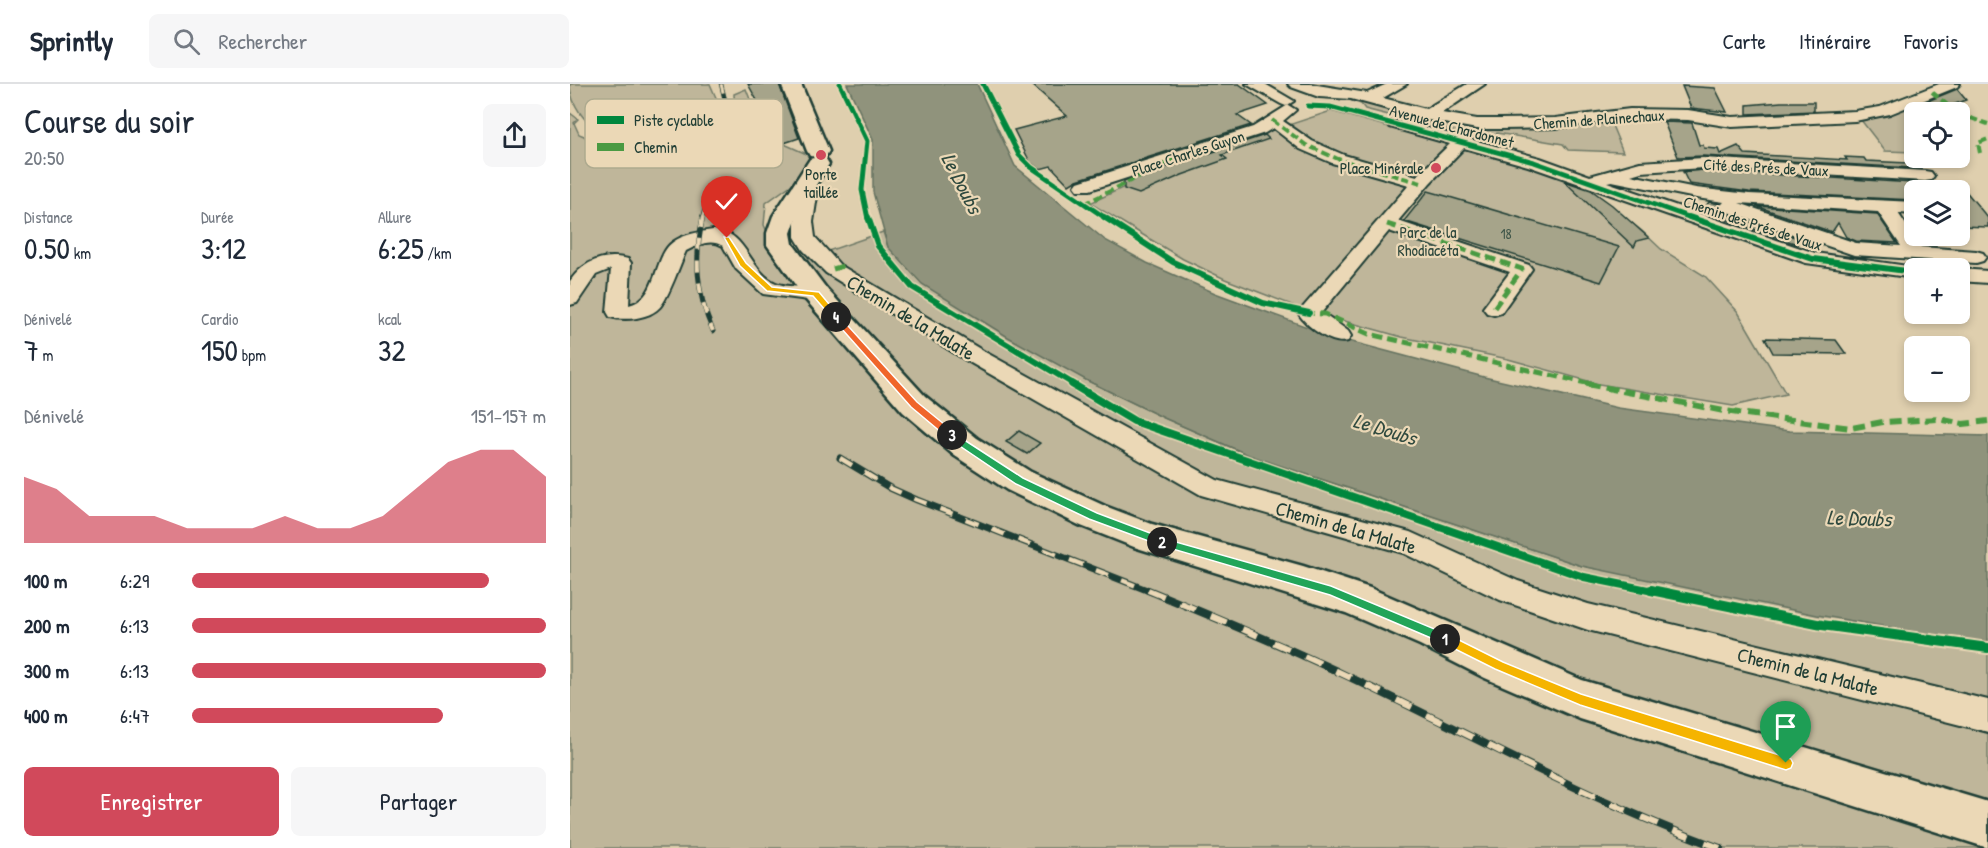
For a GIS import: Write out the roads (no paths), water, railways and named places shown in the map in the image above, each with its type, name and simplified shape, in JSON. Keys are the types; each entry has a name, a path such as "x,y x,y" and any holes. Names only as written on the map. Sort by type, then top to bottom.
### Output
{"main road":[{"path":"792,84 818,157 800,191"},
{"path":"832,276 914,404 966,447 1019,481 1093,516 1158,541 1303,582 1357,600 1580,699 1988,825"}],"street":[{"path":"1254,84 1287,106 1298,100 1314,97"},
{"path":"1281,84 1314,97"},
{"path":"1296,84 1314,97"},
{"path":"1368,99 1399,84"},
{"path":"1428,115 1477,84"},
{"name":"Chemin de Plainechaux","path":"1314,97 1345,93 1428,115 1477,123 1555,123 1630,114 1688,115 1732,122 1856,116 1884,111 1952,84"},
{"name":"Avenue de Chardonnet","path":"1314,97 1330,107 1534,162 1588,182"},
{"name":"Place Charles Guyon","path":"1084,186 1259,130 1287,106"},
{"path":"1272,120 1306,145 1338,159 1421,183"},
{"path":"1340,336 1309,313 1421,183 1461,142"},
{"name":"Cité des Prés de Vaux","path":"1588,182 1640,167 1703,163 1925,176"},
{"name":"Cité des Prés de Vaux","path":"1607,175 1695,193 1904,208"},
{"name":"Chemin des Prés de Vaux","path":"1588,182 1775,253 1904,271"},
{"name":"Chemin de la Malate","path":"800,191 808,196 804,222 805,237 832,276 1210,488 1410,543 1510,591 1588,617 1988,716"},
{"name":"Cité des Prés de Vaux","path":"1695,193 1854,249 1976,257"},
{"path":"1884,207 1915,253"},
{"path":"1387,224 1522,269 1494,308"},
{"path":"570,298 585,272 601,263 621,263 618,312 636,311 652,303 678,248 695,239 713,236 720,236 731,242 743,265 770,289 832,276"},
{"path":"1813,259 1843,278 1874,286 1904,288"},
{"path":"1970,284 1988,277"}],"water":[{"name":"Le Doubs","path":"847,84 977,84 1015,166 1105,240 1147,263 1215,293 1337,338 1484,377 1618,408 1789,431 1988,436 1988,641 1960,639 1817,615 1582,566 1249,455 1164,418 1086,380 1008,337 922,284 888,247 873,192 873,140"}],"railway":[{"path":"721,84 725,99"},
{"path":"702,219 707,202"},
{"path":"703,217 698,246 698,275 703,303 713,331"},
{"path":"840,458 890,488 917,500 1152,592"},
{"path":"1148,590 1321,664 1577,788 1720,848"}],"place":[{"name":"Porte taillée","path":"821,155"},
{"name":"Place Minérale","path":"1436,168"}],"park label":[{"name":"Parc de la Rhodiacéta","path":"1428,241"}]}
